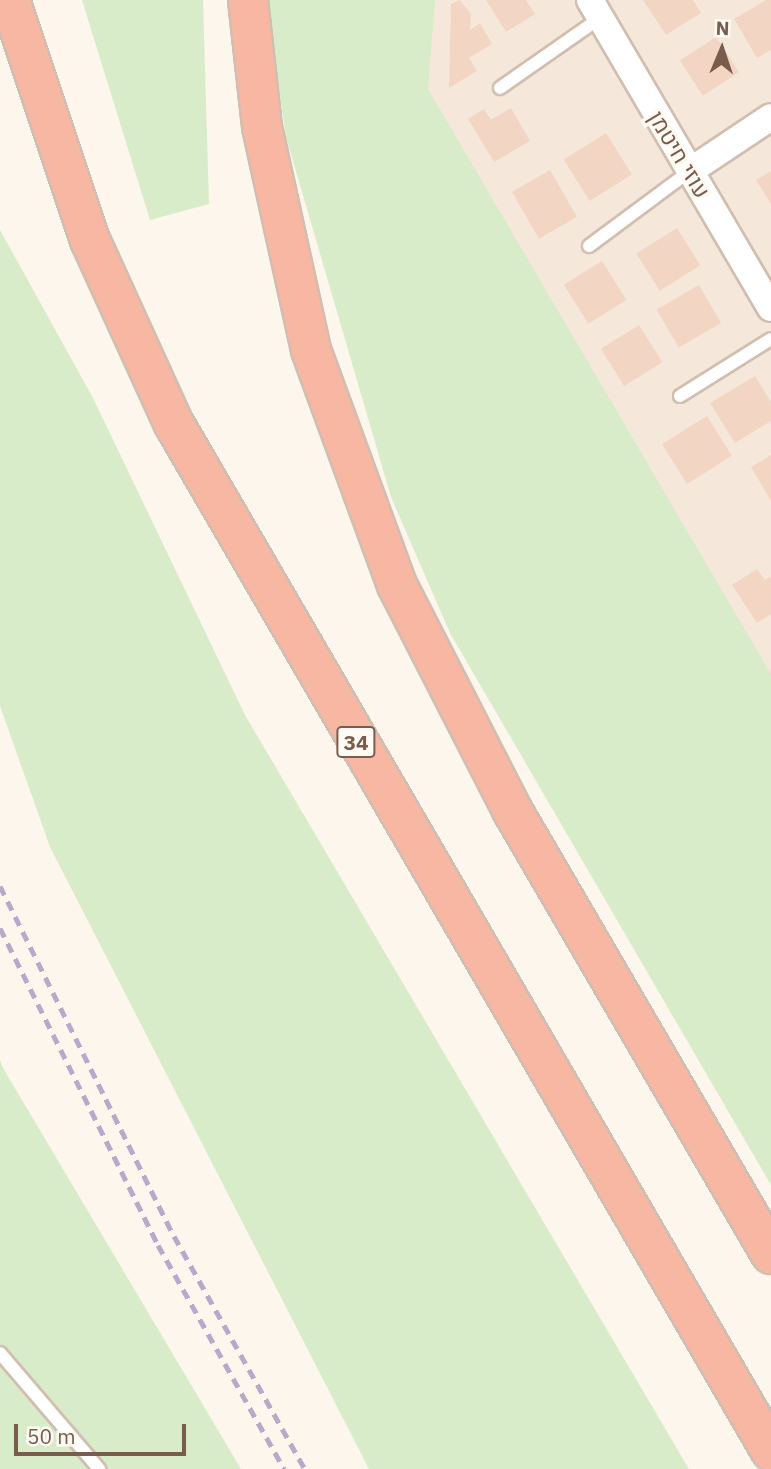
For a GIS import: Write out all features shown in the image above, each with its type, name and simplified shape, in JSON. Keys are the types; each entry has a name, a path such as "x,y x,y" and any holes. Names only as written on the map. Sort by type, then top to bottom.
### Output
{"highway":[{"name":"34","path":"10,0 90,240 174,424 771,1451"},
{"path":"247,0 262,127 311,350 397,585 505,798 771,1254"}],"street":[{"name":"עוזי חיטמן","path":"595,9 771,308"},
{"path":"690,171 771,117"}],"lane":[{"path":"500,88 595,9"},
{"path":"589,246 690,171"},
{"path":"680,396 771,339"},
{"path":"712,1351 764,1469"},
{"path":"0,1353 99,1469"}],"shaded area":[{"path":"362,0 771,0 771,1019"}],"green space":[{"path":"82,0 203,0 209,204 150,220"},
{"path":"266,0 435,0 428,89 771,674 771,1185 450,633 391,497 286,137"},
{"path":"0,230 93,398 245,715 689,1469 369,1469 50,847 0,706"},
{"path":"0,1060 3,1068 241,1469 0,1469"}],"building":[{"path":"460,0 471,14 470,30 480,23 492,44 469,58 477,71 449,88 451,4"},
{"path":"486,0 526,0 535,14 506,32"},
{"path":"643,0 693,0 701,13 666,35"},
{"path":"766,0 771,0 771,50 757,58 734,19"},
{"path":"716,37 739,72 703,96 680,60"},
{"path":"511,108 530,141 494,162 468,119 484,109 491,120"},
{"path":"606,133 632,175 590,201 564,159"},
{"path":"550,170 577,217 539,239 512,192"},
{"path":"771,171 771,204 756,180"},
{"path":"677,228 700,265 660,291 636,253"},
{"path":"602,261 626,300 588,324 564,285"},
{"path":"699,285 721,323 679,348 657,310"},
{"path":"639,325 662,362 624,386 601,349"},
{"path":"755,376 771,402 771,421 735,443 710,403"},
{"path":"707,416 732,456 687,484 662,444"},
{"path":"771,455 771,501 751,467"},
{"path":"757,569 765,580 771,576 771,614 757,623 732,585"}],"railway":[{"path":"0,886 174,1236 305,1469"},
{"path":"0,928 158,1245 284,1469"}]}
